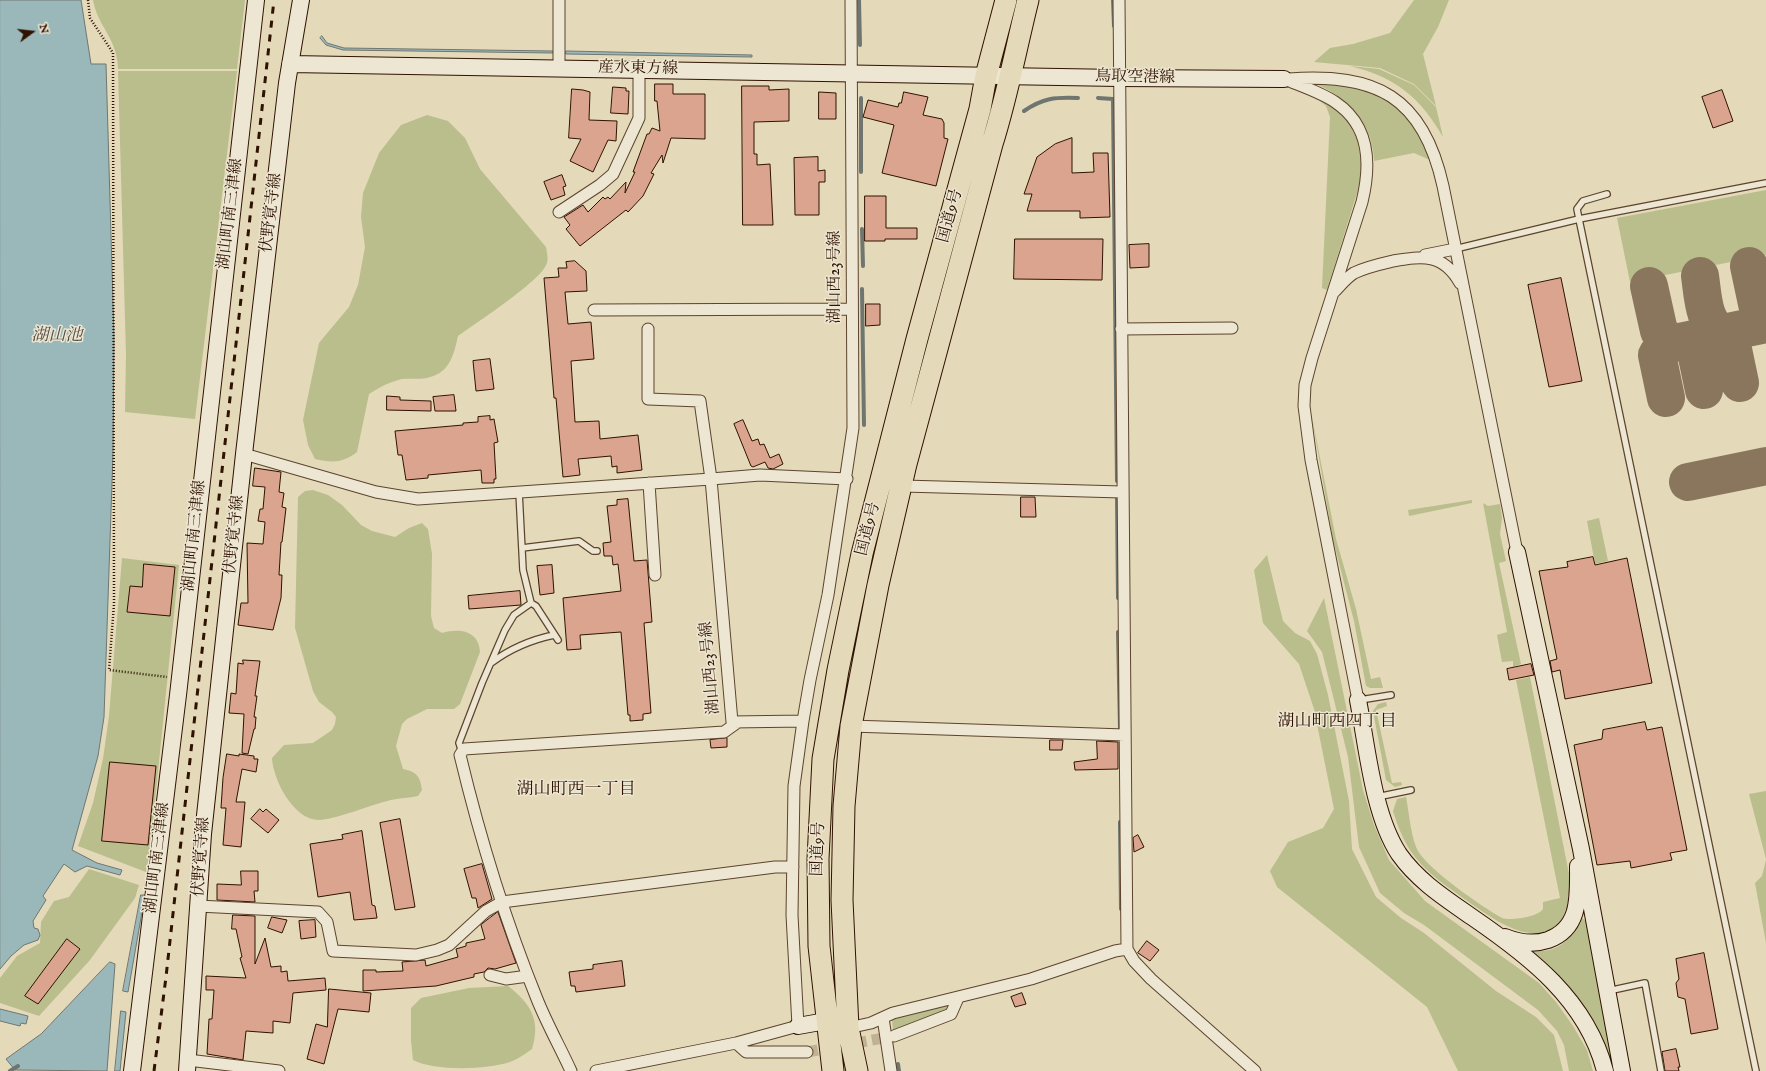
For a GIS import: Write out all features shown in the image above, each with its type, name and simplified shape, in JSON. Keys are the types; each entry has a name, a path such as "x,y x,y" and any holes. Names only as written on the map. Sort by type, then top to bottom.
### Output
{"highway":[{"name":"国道9号","path":"833,1071 826,1021 819,946 818,859 823,759 838,670 862,554 917,339 980,109 986,76 1006,0"},
{"name":"国道9号","path":"857,1071 848,1028 842,900 844,806 851,726 878,585 906,464 1004,105 1009,76 1028,0"}],"street":[{"name":"湖山町南三津線","path":"132,1071 179,679 256,0"},
{"name":"伏野覚寺線","path":"188,1066 203,834 244,454 290,64 301,0"},
{"path":"559,0 559,68"},
{"name":"湖山西23号線","path":"711,479 732,722 803,721 828,595 847,478 853,428 851,0"},
{"path":"1119,0 1127,949 1134,961 1151,979 1255,1071"},
{"name":"産水東方線","path":"290,64 986,76"},
{"path":"558,212 600,185 613,174 639,118 639,69"},
{"name":"鳥取空港線","path":"986,76 1284,79"},
{"path":"1284,79 1321,77 1357,82 1382,92 1407,110 1420,125 1433,149 1440,172 1517,552 1575,818 1622,1071"},
{"path":"1284,79 1317,92 1342,107 1358,127 1366,149 1368,167 1366,188 1305,385 1304,411 1311,460 1377,797 1391,839 1411,869 1434,890 1493,932 1542,970 1568,997 1588,1029 1598,1050 1604,1071"},
{"path":"1332,294 1353,274 1379,264 1456,249"},
{"path":"1418,257 1435,260 1447,265 1456,276 1464,290"},
{"path":"594,310 852,308"},
{"path":"1121,329 1232,328"},
{"path":"648,329 648,399 700,401 711,479"},
{"path":"244,454 376,492 418,499 760,475 847,478"},
{"path":"649,483 655,575"},
{"path":"902,486 1122,492"},
{"path":"798,1026 792,915 794,786 803,721"},
{"path":"571,1071 552,1034 528,976 502,902 486,852 460,755 464,749 724,732 738,722"},
{"path":"851,726 1125,735"},
{"path":"1493,932 1518,942 1530,944 1555,937 1569,926 1575,913 1577,895 1578,866 1575,818"},
{"path":"198,906 318,912 328,922 333,951 416,955 438,950 449,945 486,911 502,902 767,868 793,867"},
{"path":"848,1028 871,1023 893,1013 1031,979 1115,951 1127,949"},
{"path":"490,975 506,979 528,976"},
{"path":"894,1036 951,1014 958,998"},
{"path":"883,1018 891,1071"},
{"path":"596,1071 736,1043 798,1026 826,1021"},
{"path":"736,1043 746,1052 807,1052"},
{"path":"188,1066 279,1071"}],"lane":[{"path":"1456,249 1579,219 1766,183"},
{"path":"1607,194 1583,201 1577,210 1756,1071"},
{"path":"519,492 524,570 531,603 536,606 558,640"},
{"path":"522,548 578,541 593,551 597,551"},
{"path":"462,752 459,743 490,663 514,615 531,603"},
{"path":"490,663 515,647 534,639 554,635"},
{"path":"1358,700 1391,695"},
{"path":"1377,797 1411,790"},
{"path":"1607,991 1646,983 1661,1071"}],"path":[{"path":"88,0 90,18 112,53 114,604 109,670 179,679"}],"green space":[{"path":"93,0 245,0 237,69 118,69 117,58 111,40 95,10"},
{"path":"1414,0 1449,0 1438,27 1423,54 1436,106 1414,84 1380,68 1314,62 1330,48 1353,44 1390,33"},
{"path":"1350,66 1379,69 1414,85 1436,107 1443,137 1425,111 1405,91 1380,76"},
{"path":"118,71 237,71 195,419 125,412 126,354"},
{"path":"1319,82 1360,87 1388,100 1398,108 1414,127 1430,160 1414,153 1374,161 1373,148 1369,136 1358,115 1340,98 1318,85"},
{"path":"1321,100 1349,124 1358,143 1361,166 1361,180 1327,290 1322,288 1330,117 1326,106 1320,101"},
{"path":"427,115 448,121 465,138 480,169 546,247 548,256 547,263 541,272 520,291 458,336 453,356 447,367 437,375 420,379 397,380 369,394 357,452 352,456 337,461 315,459 308,445 303,420 319,343 349,307 358,285 365,247 361,217 363,193 379,153 401,125"},
{"path":"1766,190 1766,255 1630,282 1617,218"},
{"path":"1311,412 1336,539 1356,609 1371,679 1380,677 1383,688 1370,688 1366,686 1354,621 1333,540"},
{"path":"313,490 328,495 342,505 361,525 372,531 395,537 409,528 422,523 428,529 432,554 431,616 434,628 442,633 448,631 467,632 476,639 480,652 460,704 454,709 427,709 407,719 402,724 396,746 403,769 415,773 419,778 422,790 418,796 391,800 337,817 320,820 311,819 302,814 287,798 276,777 272,758 284,745 313,743 332,730 335,724 336,717 319,702 313,691 295,628 298,497 305,491"},
{"path":"1472,500 1472,503 1409,516 1408,510"},
{"path":"1483,503 1488,506 1500,504 1502,518 1500,534 1506,561 1499,563 1521,664 1513,667 1513,661 1502,662 1497,635 1507,632"},
{"path":"1599,518 1608,561 1595,564 1587,521"},
{"path":"1267,555 1283,621 1295,633 1310,641 1317,654 1328,695 1349,801 1352,849 1376,897 1401,918 1424,933 1496,991 1536,1017 1554,1035 1563,1071 1458,1071 1427,1007 1277,887 1270,871 1288,842 1323,828 1334,809 1314,709 1299,664 1263,623 1254,570"},
{"path":"122,558 179,565 149,860 146,872 78,846 93,803 103,759 109,716"},
{"path":"1324,598 1363,790 1374,825 1389,860 1425,901 1539,983 1556,1002 1573,1026 1587,1050 1593,1071 1569,1071 1564,1045 1557,1031 1538,1010 1424,925 1404,913 1380,893 1359,847 1348,757 1322,652 1307,631"},
{"path":"1530,677 1570,879 1567,906 1564,916 1551,929 1539,933 1526,932 1513,928 1487,915 1433,875 1420,863 1408,846 1399,829 1393,811 1397,799 1406,797 1410,825 1416,846 1424,859 1456,887 1502,918 1517,919 1536,914 1543,909 1543,902 1560,898 1516,680"},
{"path":"1386,702 1387,706 1376,710 1392,783 1401,782 1402,785 1395,787 1386,780 1373,711 1378,704"},
{"path":"1766,791 1766,859 1749,794"},
{"path":"1766,860 1766,943 1755,883 1762,876"},
{"path":"89,869 139,885 135,898 90,960 39,1016 0,1003 0,978 17,956 40,943 41,922 54,901 69,897"},
{"path":"1582,918 1586,921 1615,1071 1610,1071 1530,953 1531,950 1549,950 1562,944 1573,933"},
{"path":"508,986 523,999 532,1013 535,1029 532,1049 510,1062 487,1067 446,1068 422,1064 413,1060 411,1041 411,1008 421,998 469,988"},
{"path":"950,1003 949,1011 893,1032 892,1017"}],"water":[{"name":"湖山池","path":"0,0 81,0 91,64 106,64 114,337 113,453 104,717 98,756 72,850 97,863 122,870 120,875 87,866 75,872 64,864 43,896 46,900 33,921 34,928 38,929 40,935 38,940 24,945 11,956 0,969"},
{"path":"322,36 327,43 344,48 553,51 553,53 343,50 326,45 320,38"},
{"path":"566,51 752,55 752,57 566,54"},
{"path":"141,895 145,895 128,992 123,991"},
{"path":"110,962 115,964 107,1071 15,1070 6,1059 41,1034"},
{"path":"0,1009 28,1016 26,1024 21,1023 20,1026 0,1021"},
{"path":"121,1011 126,1012 120,1071 115,1071"}],"building":[{"path":"655,84 673,84 673,94 705,94 705,139 671,138 663,163 662,155 651,173 654,174 643,196 628,212 626,210 580,246 566,229 570,225 564,217 583,205 588,212 603,197 605,199 608,197 610,199 626,182 625,193 635,172 633,172 647,134 649,134 652,128 660,131 657,101 655,101"},
{"path":"742,86 769,86 769,90 789,89 789,121 754,122 754,154 757,154 757,165 770,164 773,225 743,225"},
{"path":"613,87 626,88 626,91 629,91 628,114 611,113"},
{"path":"572,89 590,92 589,120 617,121 616,141 608,140 593,172 570,161 581,139 569,138"},
{"path":"1722,90 1733,121 1713,128 1702,97"},
{"path":"819,92 836,93 836,119 819,119"},
{"path":"904,92 928,97 923,115 942,119 944,123 944,138 948,139 936,186 882,173 894,125 863,117 868,100 898,107 899,103 901,103"},
{"path":"1072,138 1072,173 1094,172 1093,153 1108,153 1110,217 1080,218 1080,211 1027,211 1032,194 1024,194 1037,157 1055,144"},
{"path":"818,157 818,171 825,170 825,182 819,182 819,215 795,215 794,158"},
{"path":"562,175 566,186 563,187 565,195 551,200 544,182"},
{"path":"865,196 886,196 886,228 917,228 917,239 885,239 885,241 865,241"},
{"path":"1015,239 1103,239 1102,280 1014,279"},
{"path":"1149,244 1149,267 1130,268 1129,245"},
{"path":"575,261 586,271 587,291 565,292 568,324 591,322 594,359 571,361 575,422 599,421 600,439 638,435 642,470 617,473 617,466 612,467 611,456 578,459 580,475 563,477 556,398 554,398 544,278 559,277 558,268 567,268 566,262"},
{"path":"1561,278 1582,381 1549,387 1528,285"},
{"path":"866,304 880,304 880,325 866,326"},
{"path":"490,359 494,389 476,391 473,361"},
{"path":"454,395 456,411 435,411 433,397"},
{"path":"387,396 400,397 400,400 431,401 431,411 387,410"},
{"path":"490,416 490,420 494,419 498,442 494,443 496,479 494,479 494,483 482,483 481,470 428,475 428,478 406,480 402,455 398,455 395,431 463,425 463,423 478,422 478,417"},
{"path":"743,420 752,441 758,439 760,445 764,444 770,458 779,454 783,464 773,469 768,468 765,462 753,467 751,466 734,424"},
{"path":"255,468 281,472 279,492 284,493 282,507 286,508 281,542 279,575 282,575 281,598 273,630 238,625 241,603 248,603 247,543 263,544 265,522 258,521 260,509 263,509 265,487 253,486"},
{"path":"1021,497 1035,497 1036,517 1021,517"},
{"path":"628,499 634,561 647,560 652,622 644,623 651,713 643,714 643,720 630,721 630,715 628,715 621,632 580,635 581,649 567,650 563,598 621,591 618,564 613,565 612,556 604,556 603,543 611,542 607,506 617,505 617,500"},
{"path":"1593,557 1595,565 1627,558 1652,683 1565,699 1560,670 1552,672 1550,661 1557,659 1539,571 1568,567 1567,562"},
{"path":"144,564 175,567 170,616 127,612 130,586 142,587"},
{"path":"552,565 554,593 540,595 537,566"},
{"path":"520,591 521,605 469,609 468,596"},
{"path":"243,660 260,661 255,696 257,696 254,717 256,717 255,729 248,754 242,753 244,714 229,713 231,693 236,694 238,663 243,664"},
{"path":"1531,664 1534,675 1509,680 1507,669"},
{"path":"1645,722 1647,730 1662,727 1687,850 1670,853 1672,860 1631,868 1630,861 1597,865 1574,745 1602,739 1603,730"},
{"path":"727,738 727,747 711,748 710,740"},
{"path":"1050,740 1063,740 1062,750 1050,750"},
{"path":"1097,741 1118,742 1118,769 1075,770 1074,762 1097,759"},
{"path":"227,754 254,756 254,759 258,759 256,772 242,769 236,802 245,802 241,847 223,845 226,808 221,808 223,778"},
{"path":"110,762 156,766 148,845 102,841"},
{"path":"260,809 263,812 266,809 279,820 268,833 251,819"},
{"path":"400,819 415,907 395,910 380,823"},
{"path":"362,831 372,905 375,906 377,918 354,920 350,892 318,897 310,844 343,839 342,835"},
{"path":"1138,835 1144,847 1134,852 1133,838"},
{"path":"482,864 492,899 478,908 476,898 472,898 464,869"},
{"path":"241,871 258,871 258,891 254,891 255,902 217,900 217,884 241,885"},
{"path":"498,912 516,963 495,969 488,968 484,972 474,974 474,977 436,986 363,991 363,970 376,970 376,972 403,971 402,962 425,960 426,966 458,957 456,949 466,946 466,943 485,939 481,925"},
{"path":"233,915 255,916 255,964 265,938 271,967 281,966 281,972 287,971 288,981 325,978 326,990 293,993 290,1023 273,1021 273,1033 246,1031 243,1060 207,1054 209,1019 212,1019 214,990 206,990 206,976 246,978 240,958 242,957 236,929 232,929"},
{"path":"272,917 287,920 282,933 268,928"},
{"path":"315,920 316,937 301,939 299,921"},
{"path":"67,939 80,949 38,1004 25,996"},
{"path":"1147,941 1159,950 1150,961 1138,953"},
{"path":"1704,953 1718,1029 1691,1034 1685,999 1678,997 1676,983 1679,979 1676,959"},
{"path":"622,961 625,986 576,992 575,986 571,986 569,972 593,969 593,965"},
{"path":"329,989 371,993 369,1012 338,1009 324,1064 307,1059 316,1024 327,1027"},
{"path":"1022,993 1026,1004 1015,1007 1011,997"},
{"path":"1676,1049 1680,1067 1678,1067 1679,1071 1665,1071 1662,1052"}],"waterway":[{"path":"859,0 860,45"},
{"path":"1113,0 1114,26"},
{"path":"861,98 861,172"},
{"path":"1024,111 1037,103 1050,99 1078,98"},
{"path":"1098,98 1113,99 1117,481"},
{"path":"862,229 863,266"},
{"path":"862,289 864,425"},
{"path":"1117,498 1118,598"},
{"path":"1118,632 1120,728"},
{"path":"1120,822 1121,909"},
{"path":"898,1064 899,1071"},
{"path":"10,1071 18,1066"}],"taxiway":[{"path":"1749,266 1759,313 1766,320"},
{"path":"1700,276 1703,301 1708,317 1711,324 1723,333"},
{"path":"1649,286 1659,331 1667,340 1674,343 1766,324"},
{"path":"1737,331 1731,340 1740,383"},
{"path":"1701,338 1695,347 1704,390"},
{"path":"1666,398 1657,355 1663,346 1674,343"},
{"path":"1688,482 1766,466"}],"tunnel":[{"path":"807,1052 894,1036"}],"railway":[{"path":"154,1071 166,977 274,0"}],"district":[{"name":"湖山町西四丁目","path":"1337,723"},
{"name":"湖山町西一丁目","path":"576,791"}]}
